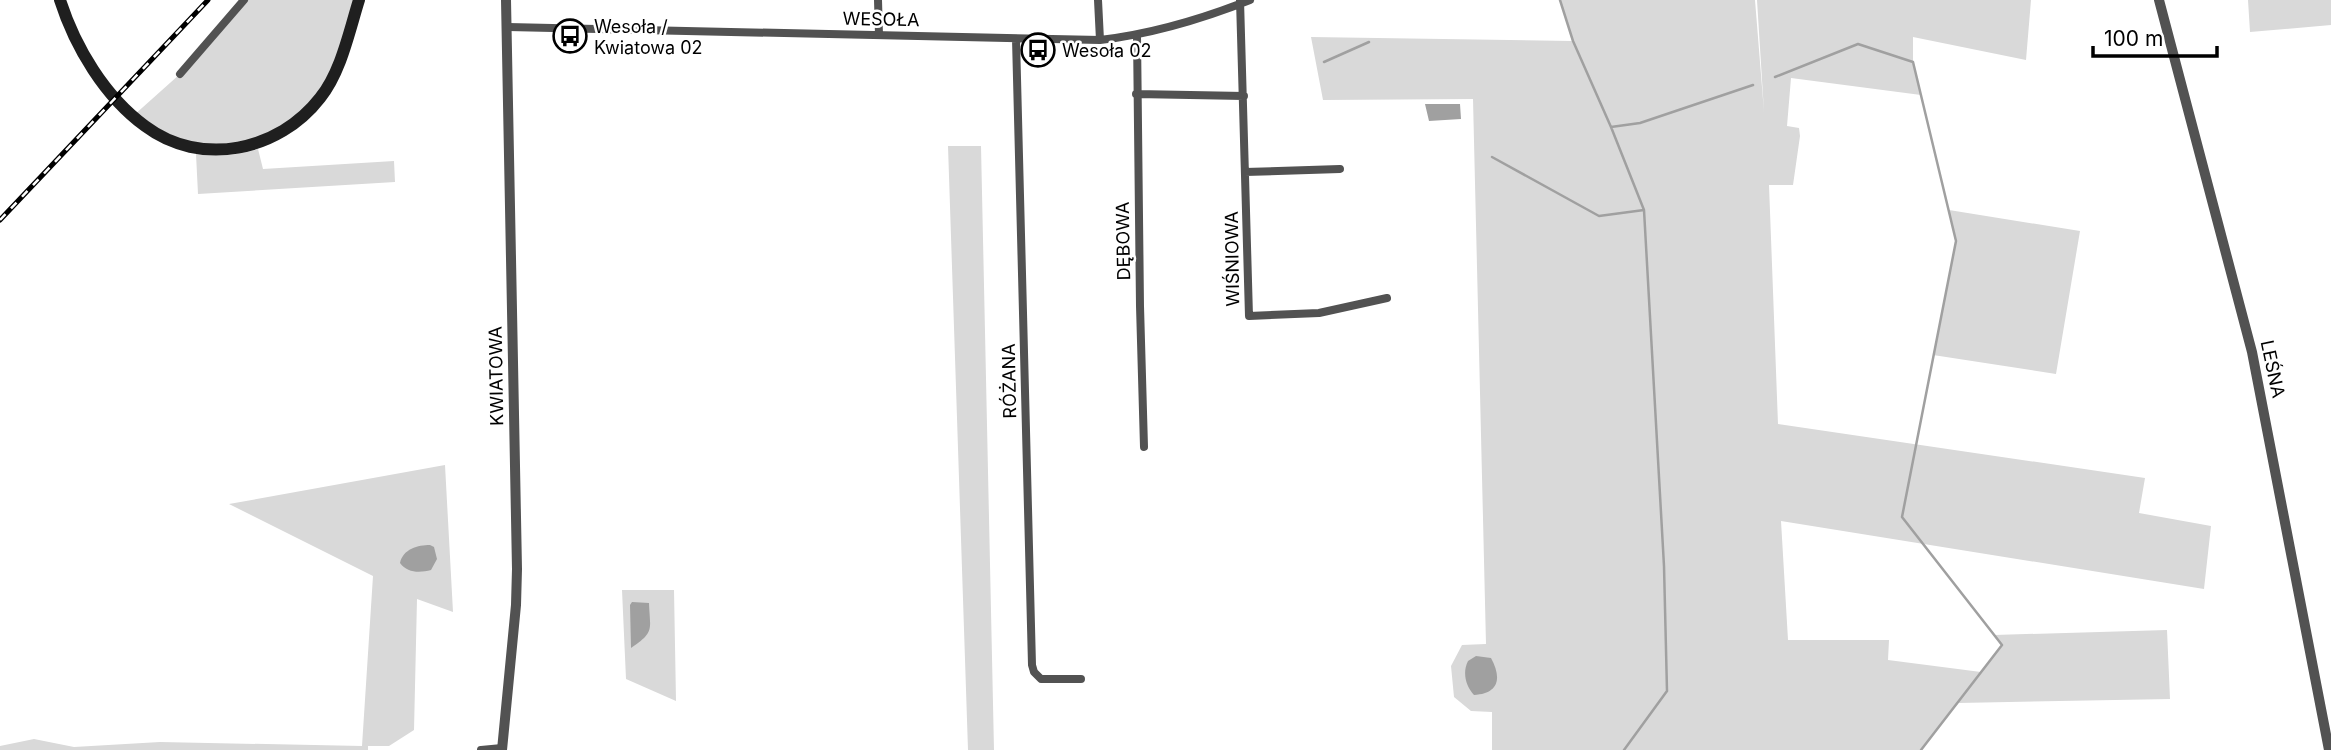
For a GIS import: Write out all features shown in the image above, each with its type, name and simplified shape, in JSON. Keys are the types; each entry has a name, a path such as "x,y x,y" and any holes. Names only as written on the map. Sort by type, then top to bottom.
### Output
{"main road":[{"path":"60,0 76,38 96,72 133,116 154,132 180,144 221,150 241,148 275,137 292,126 323,96 342,54 359,0"}],"street":[{"path":"180,74 244,0"},
{"name":"KWIATOWA","path":"502,749 517,569 506,0"},
{"path":"878,0 879,35"},
{"path":"1098,0 1100,40"},
{"name":"WESOŁA","path":"506,27 1100,40 1137,35 1211,16 1250,0"},
{"name":"LEŚNA","path":"2160,0 2252,352 2329,750"},
{"name":"WIŚNIOWA","path":"1240,2 1249,316 1319,313 1387,298"},
{"name":"DĘBOWA","path":"1137,35 1144,447"},
{"name":"RÓŻANA","path":"1016,39 1032,665 1034,672 1041,678 1081,679"},
{"path":"1136,94 1244,96"},
{"path":"1245,172 1340,169"},
{"path":"481,750 502,749"}],"shaded area":[{"path":"244,0 359,0 323,96 275,137 195,147 133,116 180,74"},
{"path":"1560,0 1755,0 1764,112 1757,0 2031,0 2026,60 1913,37 1913,62 1921,95 1791,78 1787,126 1799,128 1800,136 1793,185 1769,185 1778,424 2145,478 2139,513 2211,526 2204,589 1781,521 1788,640 1889,640 1888,660 1981,672 2002,646 1994,635 2167,630 2170,699 1958,703 1921,750 1492,750 1492,712 1471,711 1454,697 1451,666 1462,645 1486,644 1473,99 1323,100 1311,37 1572,41"},
{"path":"2248,0 2331,0 2331,25 2250,32"},
{"path":"1425,104 1460,104 1461,119 1429,121"},
{"path":"948,146 981,146 994,750 968,750"},
{"path":"258,149 263,169 394,161 395,182 198,194 196,154 227,155"},
{"path":"1949,210 2080,231 2056,374 1933,355 1956,241"},
{"path":"445,465 453,612 417,599 414,730 389,746 368,746 368,750 0,750 0,746 34,739 74,747 160,742 362,746 373,576 229,504"},
{"path":"430,545 434,547 437,559 431,570 414,571 406,569 400,563 404,554 412,549"},
{"path":"622,590 674,590 676,701 626,679"},
{"path":"632,602 649,603 650,625 648,634 631,648 630,605"},
{"path":"1476,656 1491,658 1497,678 1496,684 1489,692 1474,695 1467,683 1465,670 1468,661"}],"waterway":[{"path":"1560,0 1573,41 1611,127 1640,123 1753,85"},
{"path":"1324,62 1369,42"},
{"path":"1775,77 1858,44 1913,62 1956,241 1902,517 2002,645 1921,750"},
{"path":"1611,127 1644,210 1664,566 1667,691 1624,750"},
{"path":"1492,157 1599,216 1644,210"}],"railway":[{"path":"0,220 208,0"}],"place":[{"name":"Wesoła / Kwiatowa 02","path":"570,36"},
{"name":"Wesoła 02","path":"1038,50"}]}
